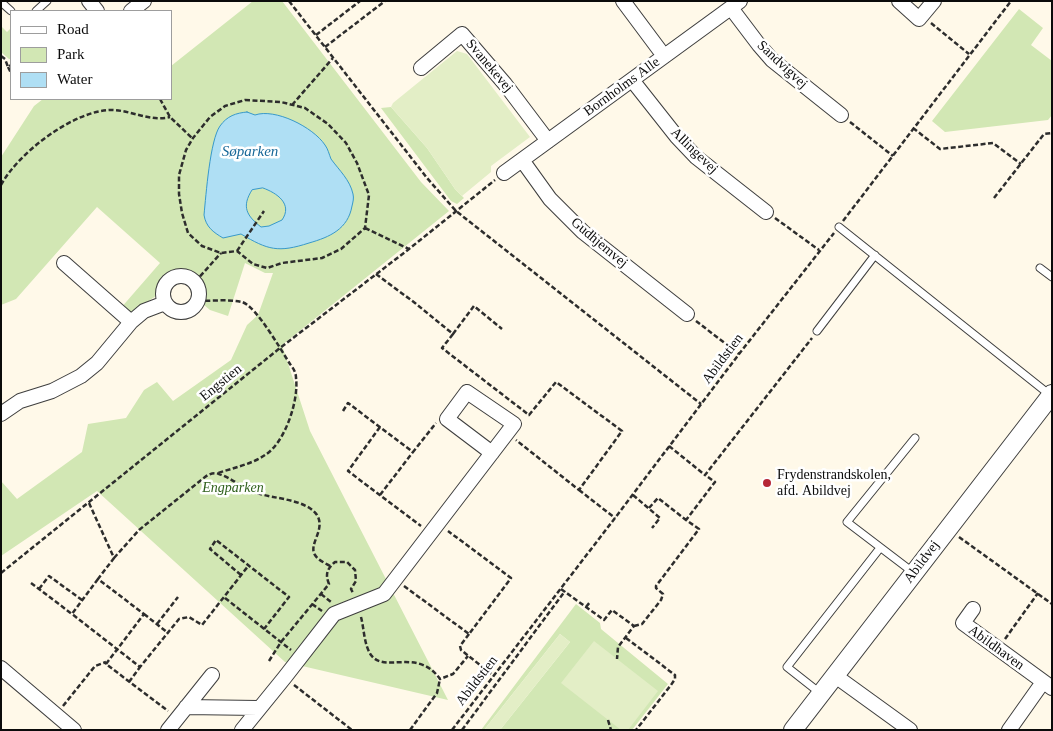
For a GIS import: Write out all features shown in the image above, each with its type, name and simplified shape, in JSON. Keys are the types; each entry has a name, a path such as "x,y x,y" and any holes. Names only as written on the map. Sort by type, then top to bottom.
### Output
{"street":[{"path":"132,10 144,1"},
{"path":"622,1 664,56"},
{"path":"899,1 919,19 934,1"},
{"name":"Bornholms Alle","path":"504,173 735,4"},
{"name":"Sandvigvej","path":"735,4 759,45 772,60 840,114"},
{"name":"Svanekevej","path":"421,68 462,34 505,84 548,141"},
{"name":"Allingevej","path":"632,80 677,137 696,157 766,212"},
{"name":"Gudhjemvej","path":"522,160 550,199 583,232 687,314"},
{"path":"64,263 131,322"},
{"path":"179,276 190,278 195,282 199,290 198,301 191,310 185,312 174,311 165,303 163,291 168,281 179,276"},
{"path":"1,414 20,401 52,391 81,376 97,363 131,322 144,310 165,303"},
{"path":"242,730 334,614 384,594 434,528 492,453 514,424 467,392 447,418 492,453"},
{"name":"Abildvej","path":"792,730 1051,394"},
{"name":"Abildhaven","path":"973,609 963,624 1048,685 1009,730"},
{"path":"1,668 74,730"},
{"path":"168,730 212,675"},
{"path":"834,675 910,730"},
{"path":"182,712 258,708"}],"lane":[{"path":"37,10 47,1"},
{"path":"839,227 1051,394"},
{"path":"817,331 875,255"},
{"path":"1040,268 1052,277"},
{"path":"914,573 847,522 915,438"},
{"path":"821,693 787,668 880,548"}],"path":[{"path":"289,1 456,211 701,404"},
{"path":"316,35 360,1"},
{"path":"325,47 385,1"},
{"name":"Abildstien","path":"452,730 1011,1"},
{"path":"922,16 970,54"},
{"path":"1,56 10,66"},
{"path":"292,105 333,58"},
{"path":"161,100 170,117 192,138"},
{"path":"245,100 292,105 304,108 328,124 346,143 357,163 369,196 365,228 340,249 322,258 267,268 253,264 237,251 221,253 202,246 188,232 182,214 179,194 179,176 186,150 192,138 210,117 225,106 245,100"},
{"path":"1,185 14,165 29,150 71,122 94,113 113,110 160,120 170,117"},
{"path":"840,114 893,156"},
{"path":"913,128 940,149 993,143 1021,164"},
{"path":"994,198 1044,134 1052,133"},
{"name":"Engstien","path":"1,573 89,504 280,348 504,173"},
{"path":"237,251 264,211"},
{"path":"766,212 819,250"},
{"path":"365,228 409,249"},
{"path":"195,282 221,253"},
{"path":"376,274 453,334"},
{"path":"72,614 114,558 140,530 205,476 264,456 278,444 286,428 294,405 296,379 295,372 280,348 255,312 247,304 240,302 198,301"},
{"path":"502,329 474,306 442,348 529,415 556,382 622,431 580,490"},
{"path":"687,314 739,354"},
{"path":"705,475 817,331"},
{"path":"343,411 348,403 414,452"},
{"path":"380,495 438,420 447,418"},
{"path":"380,427 348,471 380,495 511,578 460,646 461,650 494,676"},
{"path":"507,433 615,518"},
{"path":"669,446 715,482 686,520"},
{"path":"218,473 251,491 303,504 315,513 320,527 313,550 315,556 330,566"},
{"path":"632,495 660,518 652,528"},
{"path":"617,659 618,647 634,626 642,624 661,600 663,594 656,586 699,529 658,498 648,508"},
{"path":"89,504 114,558"},
{"path":"948,529 1052,604"},
{"path":"241,575 210,549 216,540 289,597 264,629"},
{"path":"269,661 281,642 329,584 326,577 330,566 340,561 346,562 355,570 357,575 351,589 358,603 368,649 375,658 382,662 405,661 419,663 432,670 440,679"},
{"path":"129,682 179,619 189,617 202,625 249,565"},
{"path":"39,589 49,576 82,600"},
{"path":"98,579 168,633"},
{"path":"395,580 469,634"},
{"path":"31,583 140,668"},
{"path":"561,588 604,620 612,610 634,626"},
{"name":"Abildstien","path":"462,730 565,591"},
{"path":"998,649 1038,594"},
{"path":"157,624 178,597"},
{"path":"224,598 300,657"},
{"path":"586,607 590,602"},
{"path":"56,714 95,666 107,662 144,614"},
{"path":"626,638 675,675 671,685 636,730"},
{"path":"440,679 453,674 468,656"},
{"path":"107,662 106,664 129,682 182,712"},
{"path":"285,678 352,730"},
{"path":"410,730 437,693 440,679"},
{"path":"608,720 611,730"}],"green space":[{"name":"Engparken","path":"253,1 282,1 421,182 449,211 282,345 310,431 448,700 285,662 97,491 1,556 1,481 17,499 82,452 88,424 126,418 144,390 157,382 173,401 231,360 247,325 258,315 273,273 265,273 245,263 228,316 210,310 204,305 206,291 202,281 195,273 186,269 176,269 167,274 160,282 156,296 132,312 122,312 120,309 160,263 97,207 16,299 1,305 1,157 34,106 42,100 172,100 172,65"},
{"path":"1019,9 1043,28 1031,45 1052,61 1052,115 1048,120 945,132 932,121"},
{"path":"1,26 7,32 10,29 10,59 1,52"},
{"path":"457,51 467,54 530,137 491,166 491,172 462,196 455,189 427,148 391,107 393,103"},
{"path":"391,107 427,148 455,189 464,198 457,204 451,201 381,108"},
{"path":"576,604 600,623 601,629 668,684 632,730 500,730 570,642 560,634 484,730 481,730"},
{"path":"560,634 570,642 500,730 484,730"},
{"path":"594,641 658,691 628,730 621,730 561,683"}],"water":[{"name":"Søparken","path":"247,112 255,115 273,114 293,121 312,132 325,145 331,159 352,189 353,196 347,221 337,231 317,241 281,249 266,247 241,234 223,238 208,226 204,215 209,168 217,133 220,126 226,120 235,114","holes":["263,188 282,200 286,209 282,220 269,226 261,227 249,215 246,206 252,190"]}],"place":[{"name":"Frydenstrandskolen, afd. Abildvej","path":"767,483"}]}
